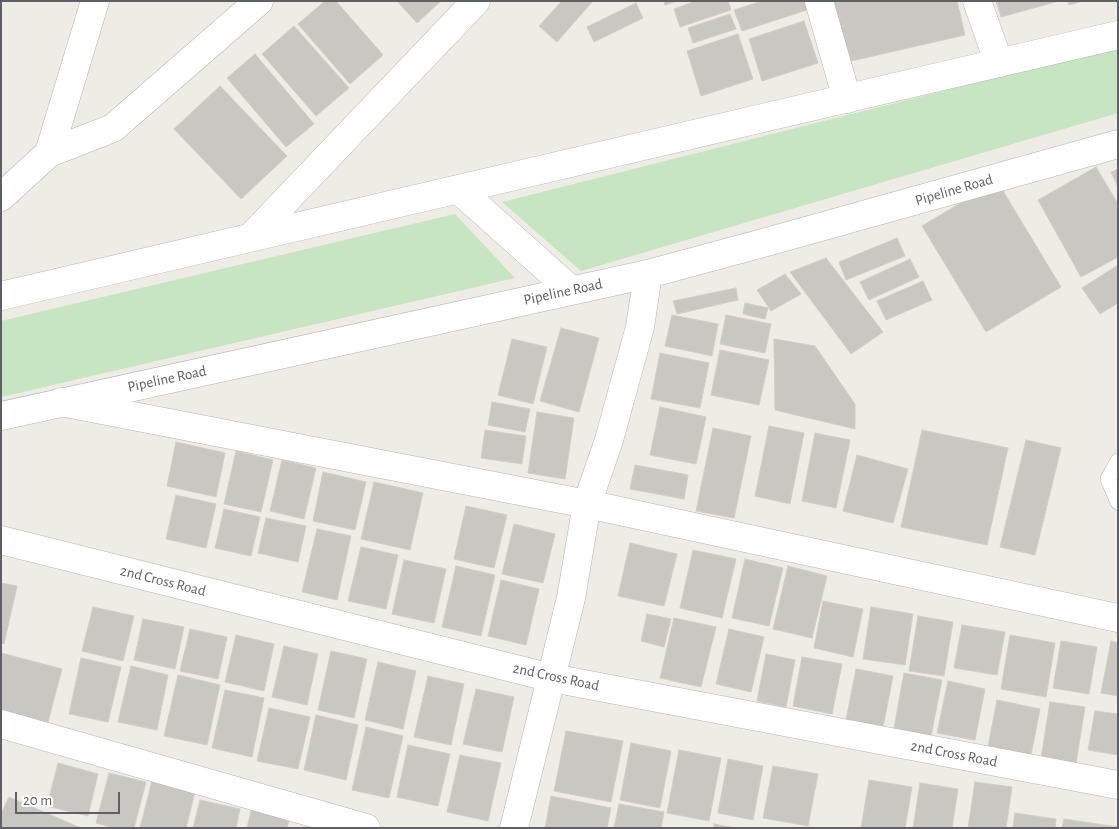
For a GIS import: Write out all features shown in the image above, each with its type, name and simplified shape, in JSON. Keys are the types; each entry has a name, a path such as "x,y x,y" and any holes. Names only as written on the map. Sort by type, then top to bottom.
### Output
{"street":[{"path":"49,153 95,1"},
{"path":"1,197 49,153 113,128 259,1"},
{"path":"252,236 476,1"},
{"path":"818,1 847,99"},
{"path":"977,1 999,63"},
{"path":"1,296 1118,35"},
{"name":"Pipeline Road","path":"1,416 648,274 1118,144"},
{"path":"459,190 571,290"},
{"path":"514,828 571,598 587,504 609,440 637,336 648,274"},
{"path":"61,402 587,504 1118,618"},
{"name":"2nd Cross Road","path":"1,540 552,678 1118,785"},
{"path":"1,724 366,828"}],"lane":[{"path":"1118,461 1108,479 1118,502"}],"green space":[{"path":"1118,47 1118,113 581,271 502,202"},
{"path":"455,214 515,278 1,397 1,321"}],"building":[{"path":"325,1 336,1 383,55 350,84 298,24"},
{"path":"397,1 441,1 417,23"},
{"path":"562,1 592,2 557,42 539,26"},
{"path":"664,1 677,1 665,5"},
{"path":"696,1 728,1 731,10 680,27 674,9"},
{"path":"762,1 804,1 807,10 742,31 734,10"},
{"path":"832,1 957,1 965,35 847,62"},
{"path":"996,1 1059,1 1001,17"},
{"path":"1068,1 1083,1 1069,5"},
{"path":"636,3 643,18 594,42 587,27"},
{"path":"730,14 736,29 693,43 688,28"},
{"path":"804,21 818,63 762,81 749,39"},
{"path":"294,26 349,88 316,116 262,54"},
{"path":"738,34 753,79 701,96 687,51"},
{"path":"255,54 314,124 286,147 227,78"},
{"path":"220,86 287,156 241,199 174,129"},
{"path":"1096,167 1118,204 1118,257 1081,277 1038,200"},
{"path":"1118,169 1118,187 1111,172"},
{"path":"997,181 1061,287 986,332 922,226"},
{"path":"897,238 905,256 846,280 839,262"},
{"path":"826,258 883,332 851,354 790,272"},
{"path":"910,259 919,277 869,300 860,282"},
{"path":"1118,265 1118,303 1100,314 1082,288"},
{"path":"785,274 801,294 771,311 757,290"},
{"path":"923,281 932,300 886,320 877,301"},
{"path":"736,288 738,300 677,314 673,301"},
{"path":"745,303 768,308 765,319 743,314"},
{"path":"672,315 718,324 712,356 665,346"},
{"path":"726,315 771,324 765,353 720,344"},
{"path":"561,328 599,338 579,412 540,401"},
{"path":"512,339 547,347 533,404 498,395"},
{"path":"774,339 815,346 855,404 855,429 775,410"},
{"path":"720,350 769,360 759,405 711,395"},
{"path":"660,353 709,363 700,408 651,399"},
{"path":"492,402 530,409 525,432 488,425"},
{"path":"660,407 706,417 696,464 650,455"},
{"path":"537,412 574,418 565,479 528,473"},
{"path":"769,426 804,433 790,504 755,496"},
{"path":"713,428 751,436 734,518 696,511"},
{"path":"485,430 526,436 522,464 481,458"},
{"path":"922,430 1008,448 987,545 901,527"},
{"path":"815,433 850,440 836,508 802,501"},
{"path":"1026,440 1061,448 1035,555 1000,547"},
{"path":"176,442 225,453 216,497 167,486"},
{"path":"236,451 273,460 261,512 224,504"},
{"path":"857,455 908,469 893,523 843,511"},
{"path":"282,460 316,468 304,519 270,511"},
{"path":"635,465 688,475 684,499 630,489"},
{"path":"323,472 366,482 355,530 313,521"},
{"path":"374,482 423,493 410,550 361,539"},
{"path":"176,495 216,504 206,548 166,539"},
{"path":"466,506 507,515 494,568 454,559"},
{"path":"224,509 260,517 251,556 215,548"},
{"path":"266,518 306,526 298,562 258,553"},
{"path":"514,524 555,534 543,583 502,574"},
{"path":"317,529 351,536 337,600 302,592"},
{"path":"630,543 677,554 664,606 618,596"},
{"path":"361,547 398,555 386,609 348,601"},
{"path":"693,550 736,559 722,618 680,608"},
{"path":"745,559 783,568 769,626 732,618"},
{"path":"404,560 446,569 434,623 392,614"},
{"path":"456,566 495,575 481,636 442,627"},
{"path":"788,566 827,576 812,638 773,629"},
{"path":"501,580 539,589 526,645 488,636"},
{"path":"1,583 17,586 4,644 1,643"},
{"path":"823,601 863,609 853,657 814,648"},
{"path":"93,607 134,616 123,661 82,651"},
{"path":"871,607 913,614 905,665 863,659"},
{"path":"647,614 671,619 664,647 641,641"},
{"path":"918,616 953,622 944,676 909,671"},
{"path":"674,618 716,627 701,687 660,678"},
{"path":"143,619 184,627 175,669 134,660"},
{"path":"962,625 1005,632 997,675 954,668"},
{"path":"190,629 227,637 218,679 180,671"},
{"path":"729,629 764,637 751,692 716,684"},
{"path":"236,635 274,644 264,691 225,682"},
{"path":"1010,635 1055,643 1046,697 1001,689"},
{"path":"1061,641 1097,647 1089,694 1053,688"},
{"path":"1111,641 1118,643 1118,696 1101,693"},
{"path":"284,646 318,654 307,705 272,697"},
{"path":"331,651 367,659 354,718 318,710"},
{"path":"1,653 62,669 48,722 1,710"},
{"path":"766,654 795,660 786,707 757,701"},
{"path":"802,657 842,664 832,714 793,706"},
{"path":"81,658 121,667 108,722 69,714"},
{"path":"378,662 416,671 403,729 365,720"},
{"path":"131,666 168,675 157,730 118,722"},
{"path":"856,669 893,676 883,727 846,720"},
{"path":"904,673 942,680 931,736 894,728"},
{"path":"178,675 220,685 207,745 164,736"},
{"path":"428,676 464,684 451,745 414,737"},
{"path":"948,681 985,689 975,740 937,733"},
{"path":"476,689 514,697 502,752 463,744"},
{"path":"225,690 264,698 252,757 212,748"},
{"path":"997,700 1040,709 1030,760 987,752"},
{"path":"1050,702 1085,707 1076,763 1041,758"},
{"path":"269,708 310,717 298,769 257,761"},
{"path":"1095,711 1118,714 1118,755 1088,750"},
{"path":"316,715 358,725 346,780 304,770"},
{"path":"366,727 403,736 389,798 352,790"},
{"path":"566,731 623,741 611,802 554,791"},
{"path":"631,743 671,751 660,808 620,800"},
{"path":"408,745 450,754 438,806 397,797"},
{"path":"679,750 721,758 709,821 667,813"},
{"path":"460,755 501,763 488,821 447,812"},
{"path":"728,759 763,766 753,820 718,813"},
{"path":"58,763 98,774 88,816 47,806"},
{"path":"773,766 818,774 808,826 763,818"},
{"path":"109,773 146,782 134,828 114,828 96,823"},
{"path":"869,780 912,787 905,828 861,828"},
{"path":"152,781 195,792 186,828 140,828"},
{"path":"975,782 1012,787 1006,828 968,828"},
{"path":"920,783 958,789 952,828 913,828"},
{"path":"551,796 611,808 607,828 545,828"},
{"path":"9,797 81,828 1,828 1,814"},
{"path":"200,800 240,809 236,828 193,828"},
{"path":"253,803 291,812 287,828 247,828"},
{"path":"619,804 664,812 661,828 614,828"},
{"path":"1015,813 1056,819 1055,828 1013,828"},
{"path":"1064,819 1118,827 1118,828 1062,828"},
{"path":"714,824 735,828 714,828"}]}
